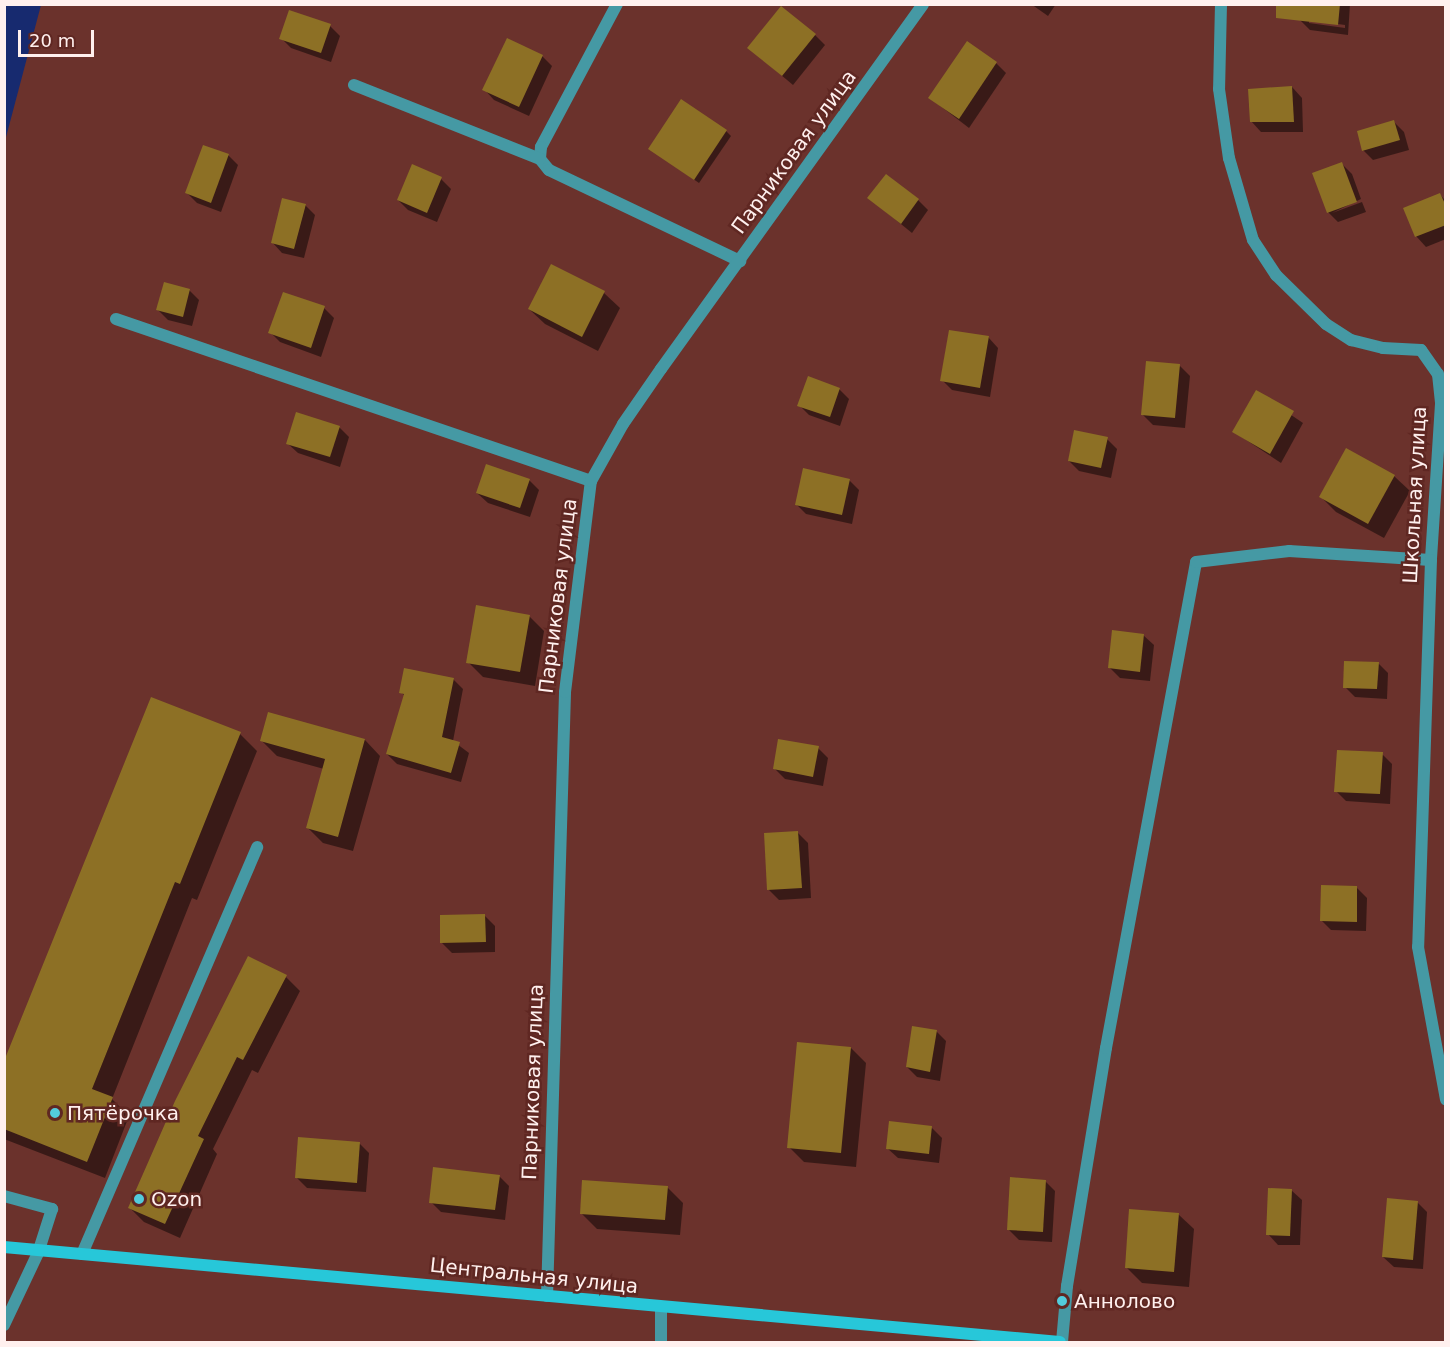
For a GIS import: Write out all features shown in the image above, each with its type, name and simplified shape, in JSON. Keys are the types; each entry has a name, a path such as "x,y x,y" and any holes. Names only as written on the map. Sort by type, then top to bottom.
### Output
{"main road":[{"name":"Центральная улица","path":"4,1247 38,1253 82,1254 661,1308 1061,1342"}],"street":[{"path":"540,159 541,147 617,4"},
{"name":"Парниковая улица","path":"547,1296 564,692 591,481 623,424 923,4"},
{"name":"Школьная улица","path":"1221,4 1218,90 1228,158 1253,240 1276,275 1326,324 1351,340 1383,348 1421,350 1438,375 1441,404 1431,560 1418,946 1446,1099"},
{"path":"354,85 540,159 549,170 740,261"},
{"path":"116,319 591,481"},
{"path":"1061,1342 1067,1286 1107,1048 1196,562 1289,550 1431,560"},
{"path":"82,1254 257,846"},
{"path":"4,1196 52,1209 38,1253 4,1325"},
{"path":"661,1308 661,1342"}],"water":[{"path":"4,5 41,5 5,141"}],"building":[{"path":"1276,4 1340,4 1338,25 1276,18"},
{"path":"781,6 816,34 782,76 747,48"},
{"path":"289,10 331,24 321,53 279,39"},
{"path":"507,38 543,55 519,107 482,90"},
{"path":"967,41 997,62 959,119 928,98"},
{"path":"1292,86 1294,122 1250,122 1248,89"},
{"path":"681,99 727,130 694,180 648,149"},
{"path":"1394,120 1400,140 1362,151 1357,131"},
{"path":"203,145 229,154 211,203 185,193"},
{"path":"1342,162 1357,202 1327,213 1312,173"},
{"path":"412,164 442,177 427,213 397,200"},
{"path":"886,174 919,199 901,224 867,198"},
{"path":"1440,193 1446,206 1446,225 1415,237 1403,208"},
{"path":"282,198 306,204 294,249 271,243"},
{"path":"551,264 605,291 582,337 528,309"},
{"path":"164,282 190,289 183,317 156,310"},
{"path":"283,292 325,306 311,348 268,333"},
{"path":"949,330 989,336 980,388 940,381"},
{"path":"1146,361 1180,364 1175,418 1141,415"},
{"path":"808,376 840,388 830,417 797,406"},
{"path":"1256,390 1294,411 1270,454 1232,432"},
{"path":"296,412 340,426 330,457 286,444"},
{"path":"1074,430 1108,437 1101,468 1068,461"},
{"path":"1346,448 1395,475 1368,524 1319,497"},
{"path":"486,464 530,479 520,508 476,493"},
{"path":"803,468 850,479 842,515 795,505"},
{"path":"476,605 530,615 520,672 466,663"},
{"path":"1112,630 1144,634 1140,672 1108,668"},
{"path":"1344,661 1379,662 1377,689 1343,688"},
{"path":"404,668 454,678 442,737 460,742 451,773 386,754 404,694 399,693"},
{"path":"151,697 241,732 180,884 175,882 92,1089 113,1097 87,1162 4,1129 4,1061"},
{"path":"268,712 365,739 338,837 306,828 325,759 260,741"},
{"path":"778,739 819,746 813,777 773,769"},
{"path":"1337,750 1383,752 1380,794 1334,792"},
{"path":"798,831 802,888 767,890 764,833"},
{"path":"1321,885 1357,886 1357,922 1320,921"},
{"path":"485,914 486,942 440,943 440,915"},
{"path":"248,956 287,975 243,1060 237,1057 198,1136 204,1139 165,1224 128,1208 175,1101"},
{"path":"912,1026 937,1030 930,1072 906,1067"},
{"path":"797,1042 851,1047 841,1153 787,1148"},
{"path":"889,1121 932,1126 929,1154 886,1149"},
{"path":"298,1137 360,1142 357,1183 295,1178"},
{"path":"433,1167 500,1175 495,1210 429,1203"},
{"path":"1010,1177 1046,1180 1043,1232 1007,1230"},
{"path":"582,1180 668,1186 665,1220 580,1214"},
{"path":"1268,1188 1292,1189 1290,1236 1266,1235"},
{"path":"1387,1198 1418,1201 1413,1260 1382,1257"},
{"path":"1129,1209 1179,1213 1174,1272 1125,1268"}],"place":[{"name":"Пятёрочка","path":"55,1113"},
{"name":"Ozon","path":"139,1199"},
{"name":"Аннолово","path":"1062,1301"}]}
